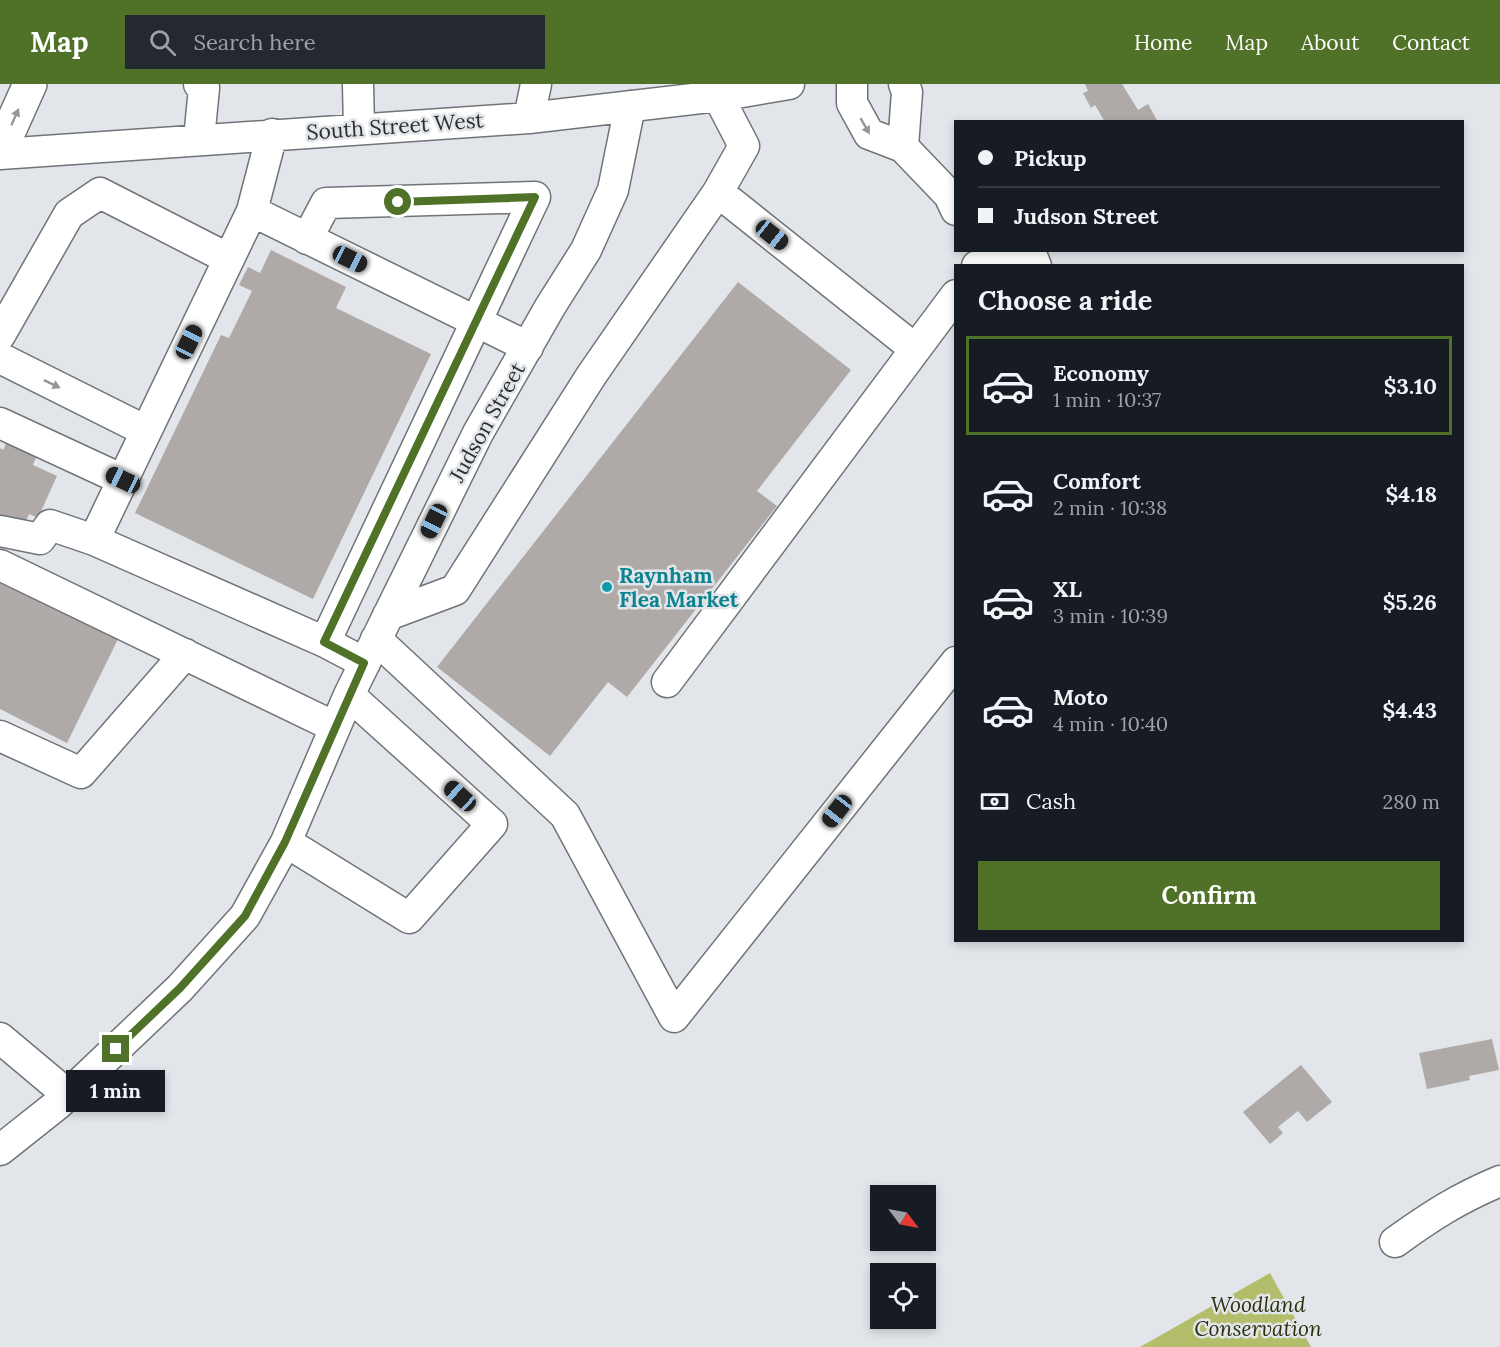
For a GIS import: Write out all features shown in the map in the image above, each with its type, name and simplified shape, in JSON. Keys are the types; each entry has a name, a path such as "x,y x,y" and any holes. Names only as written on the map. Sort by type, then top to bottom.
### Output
{"highway":[{"path":"0,152 30,84"}],"street":[{"path":"199,84 204,88 199,139"},
{"path":"358,84 359,128"},
{"path":"529,118 536,84"},
{"name":"South Street West","path":"0,152 529,118 718,96 789,84"},
{"path":"852,84 852,103 869,134 903,147 949,195 954,206"},
{"path":"903,147 907,92 904,84"},
{"path":"0,531 40,539 50,525 94,540 324,642 376,639 455,590 591,376 718,192 744,146 718,96"},
{"name":"Judson Street","path":"0,1150 68,1095 180,988 245,916 285,842 349,695 478,433 550,307 586,250 613,190 630,106"},
{"path":"94,540 252,211 272,134"},
{"path":"718,192 915,349"},
{"path":"0,335 69,214 100,193 229,260"},
{"path":"307,238 326,203 535,197 324,642"},
{"path":"252,211 528,347"},
{"path":"977,261 1025,252"},
{"path":"667,682 954,298"},
{"path":"0,358 146,431"},
{"path":"0,423 123,480"},
{"path":"0,565 335,727"},
{"path":"376,639 565,815 641,951 674,1017 954,665"},
{"path":"0,736 81,773 185,654"},
{"path":"285,842 409,918 492,824 349,695"},
{"path":"0,1038 68,1095"},
{"path":"1395,1242 1468,1194 1500,1181"}],"green space":[{"name":"Woodland Conservation","path":"1270,1273 1311,1347 1140,1347"}],"building":[{"path":"1085,84 1122,84 1138,110 1148,104 1157,120 1104,120 1095,105 1091,108 1083,93 1088,91"},
{"path":"271,250 346,287 336,308 431,354 313,599 135,513 221,335 229,338 252,291 239,285 248,267 260,273"},
{"name":"Raynham Flea Market","path":"738,282 851,370 757,491 777,506 627,697 608,682 550,756 437,667"},
{"path":"8,440 38,453 33,465 57,476 38,518 29,514 24,526 0,516 0,448 3,450"},
{"path":"4,576 121,633 67,743 0,709 0,584"},
{"path":"1492,1039 1499,1070 1469,1076 1470,1080 1427,1089 1419,1053"},
{"path":"1301,1065 1332,1102 1307,1122 1298,1111 1278,1127 1283,1133 1270,1144 1243,1112"}],"place":[{"name":"Raynham Flea Market","path":"607,587"}],"route":[{"path":"116,1049 180,988 245,916 285,842 364,663 324,642 535,197 398,202"}]}
